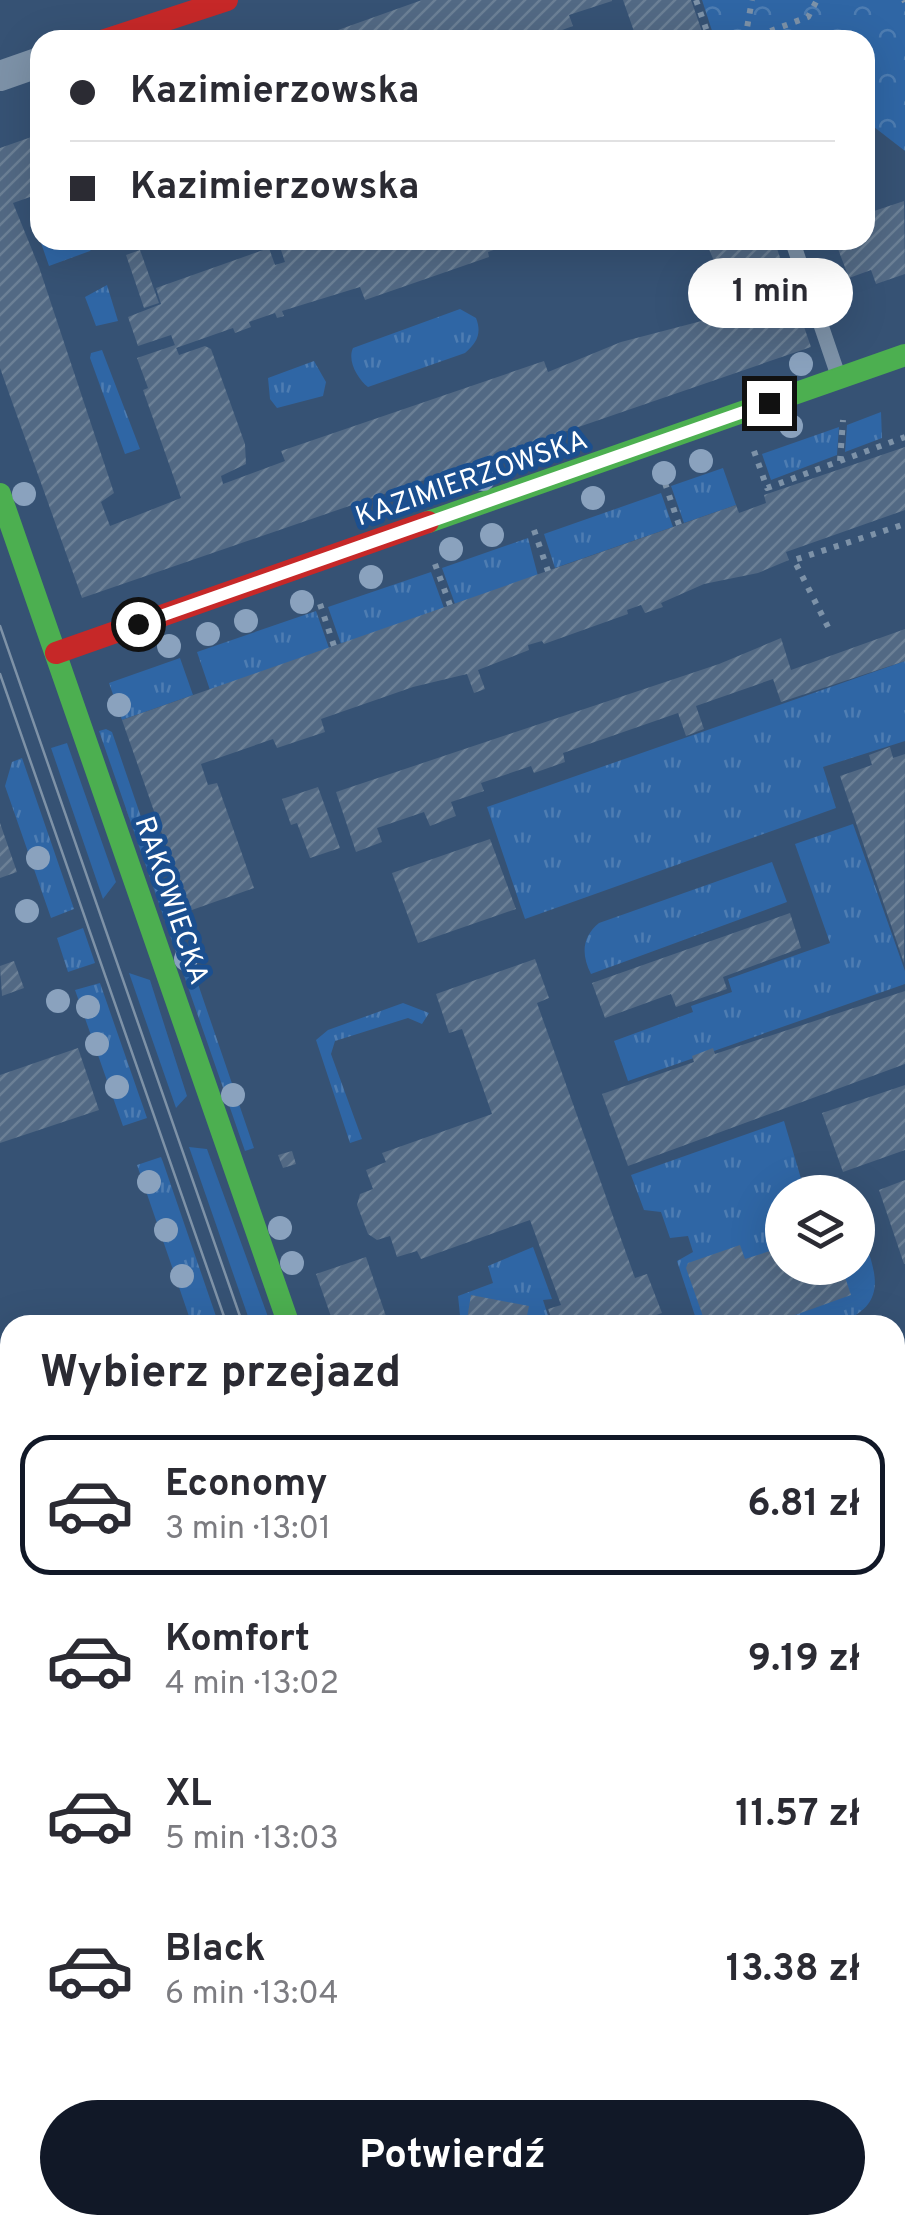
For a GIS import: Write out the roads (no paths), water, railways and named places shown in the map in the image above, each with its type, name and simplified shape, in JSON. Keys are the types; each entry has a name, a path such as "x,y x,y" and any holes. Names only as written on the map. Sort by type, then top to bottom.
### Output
{"street":[{"path":"136,30 227,0"},
{"path":"0,76 30,66"},
{"name":"KAZIMIERZOWSKA","path":"56,653 905,355"},
{"name":"RAKOWIECKA","path":"0,494 286,1315"}],"lane":[{"path":"795,250 839,378"}],"tram line":[{"path":"0,626 240,1315"},
{"path":"0,674 224,1315"}]}
